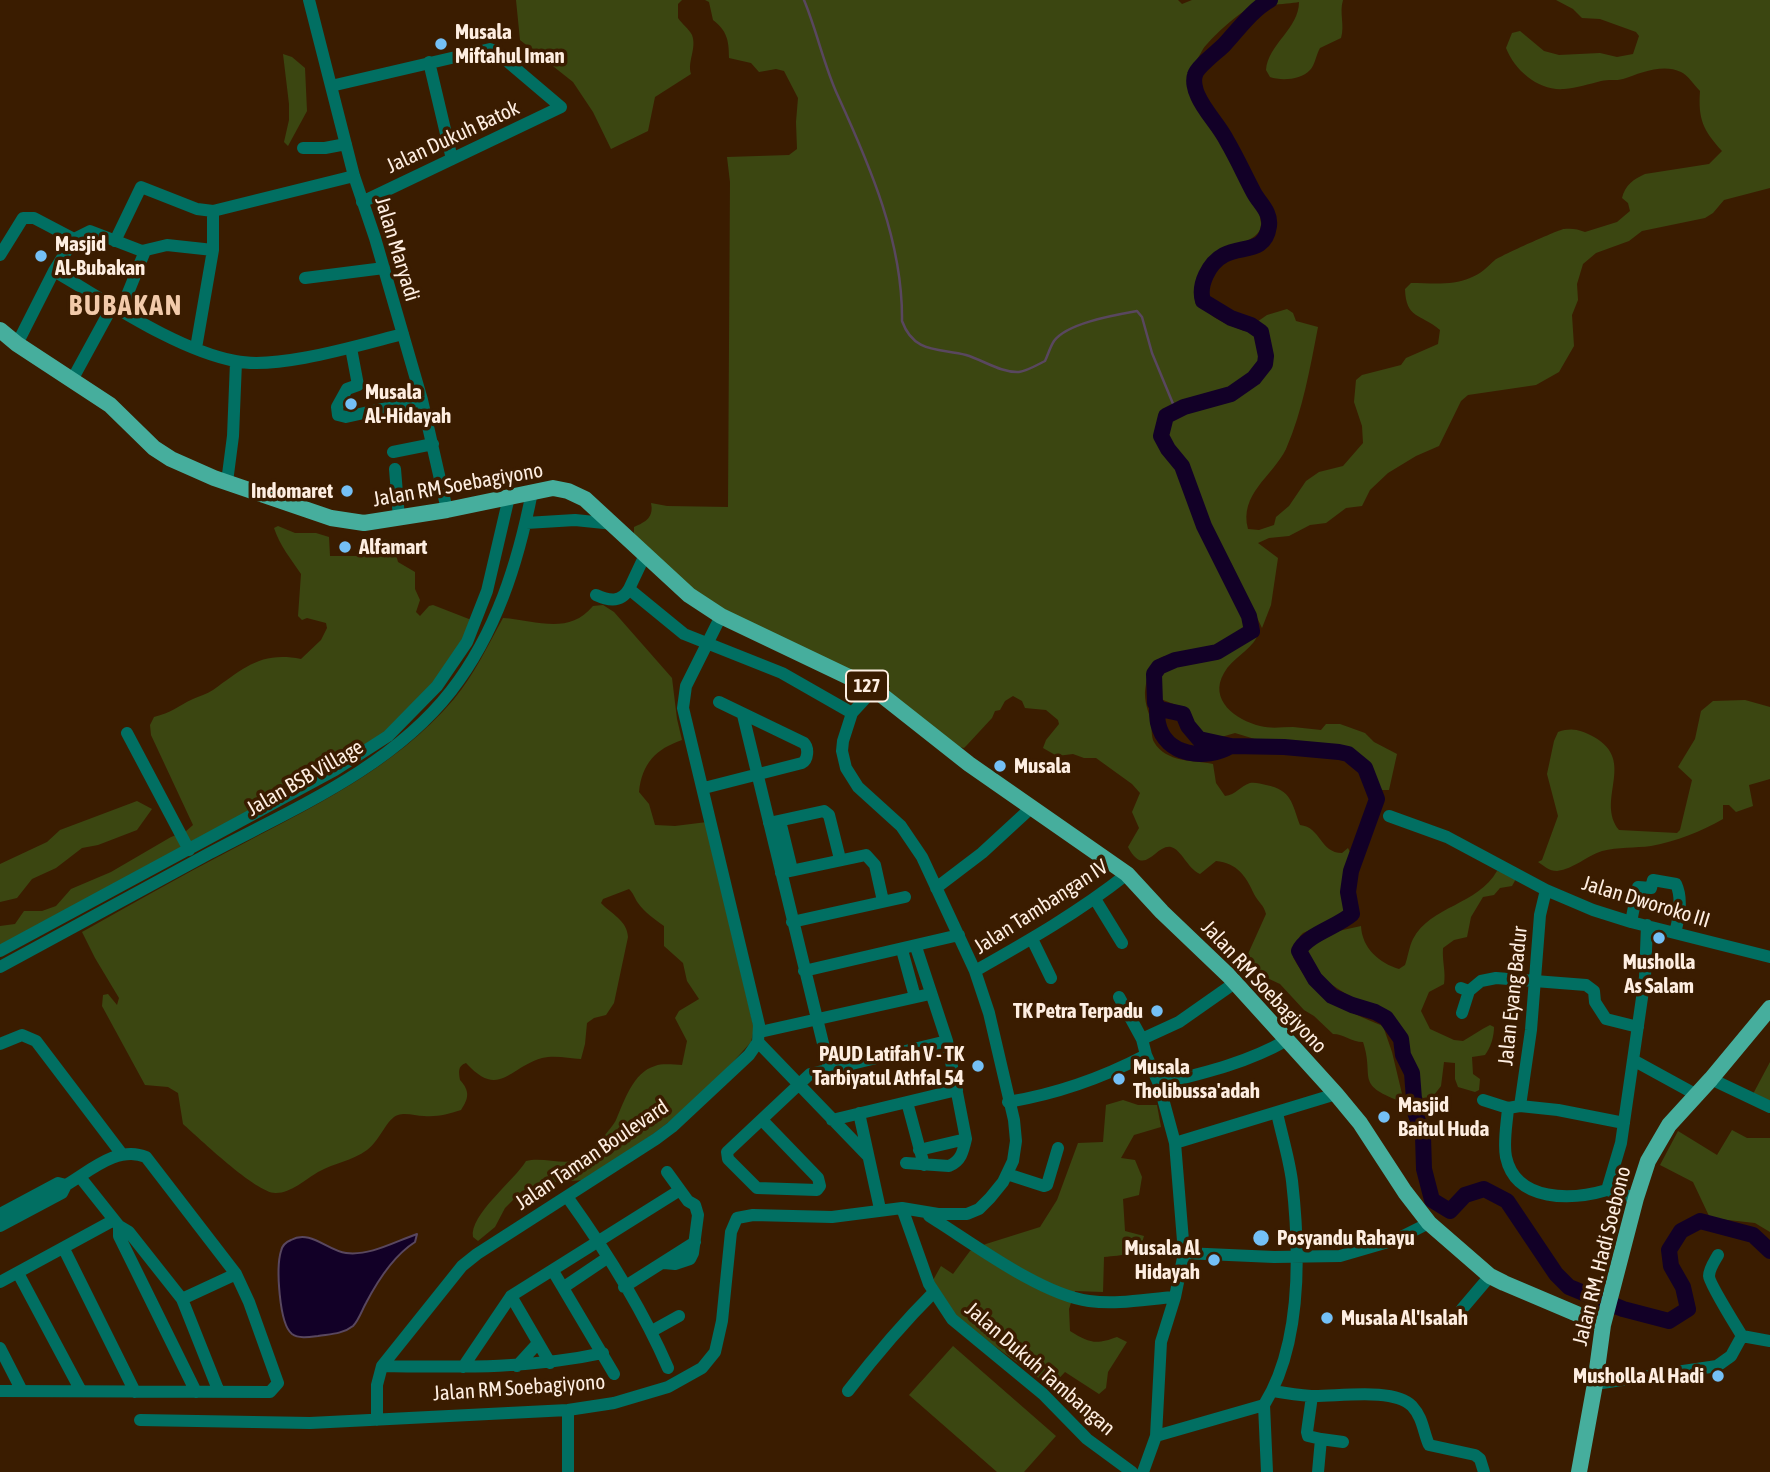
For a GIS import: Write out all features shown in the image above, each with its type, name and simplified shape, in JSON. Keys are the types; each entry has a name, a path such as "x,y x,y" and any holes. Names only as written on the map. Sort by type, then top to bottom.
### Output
{"main road":[{"name":"Jalan RM Soebagiyono","path":"0,330 17,344 110,404 154,448 189,469 341,521 364,523 399,518 553,488 576,494 614,524 670,579 721,616 874,690 969,764 1127,874 1162,912 1236,982 1336,1094 1360,1123 1405,1192 1429,1223 1490,1276 1606,1310"},
{"name":"Jalan RM. Hadi Soebono","path":"1579,1472 1606,1310 1648,1161 1668,1125 1711,1079 1770,1008"}],"street":[{"name":"Jalan Maryadi","path":"309,0 354,176 422,400 447,510"},
{"name":"Jalan Dukuh Batok","path":"362,202 561,107 490,49 429,62"},
{"path":"331,86 429,62 452,159"},
{"path":"303,148 346,144"},
{"path":"115,241 141,187 197,209 213,211 354,176"},
{"path":"197,348 213,250 213,211"},
{"path":"0,255 23,218 34,218 74,239"},
{"path":"17,344 54,271 74,239 93,230 145,251 167,245 213,250"},
{"path":"72,380 117,307 145,251"},
{"path":"305,278 384,268"},
{"path":"54,271 168,337 236,362 282,362 403,334"},
{"path":"351,348 358,384 347,389 337,407 338,415 346,417 422,400"},
{"path":"227,482 233,436 236,362"},
{"path":"393,452 433,444"},
{"path":"395,469 399,518"},
{"name":"Jalan BSB Village","path":"0,967 303,804 383,755 407,735 449,693 490,626 508,585 532,492"},
{"path":"0,951 335,770 388,736 437,686 467,642 481,609 509,497"},
{"path":"526,523 575,520 614,524"},
{"path":"596,595 604,599 619,599 625,595 645,555"},
{"path":"629,589 684,634 782,673 852,713"},
{"path":"721,616 686,686 683,703 759,1037 799,1085 866,1155"},
{"path":"782,673 793,649"},
{"name":"Jalan RM Soebagiyono","path":"140,1420 310,1423 568,1410 614,1403 668,1387 692,1374 709,1361 715,1352 732,1232 737,1218 753,1215 832,1217 902,1208 954,1216 979,1209 1003,1182 1013,1161 1016,1141 1014,1119 989,1013 975,971 922,857 901,826 858,787 846,768 843,741 852,713 874,690"},
{"path":"704,788 805,762 806,745 719,702"},
{"path":"743,715 757,775 774,822 787,872 792,922 829,1068"},
{"path":"127,733 189,850"},
{"path":"936,888 982,853 1032,807"},
{"path":"774,822 821,811 827,813 840,859"},
{"name":"Jalan Dworoko III","path":"1389,816 1447,837 1546,890 1593,910 1770,957"},
{"path":"787,872 861,854 869,857 875,865 883,901"},
{"name":"Jalan Tambangan IV","path":"975,971 1095,899 1127,874"},
{"path":"1631,922 1638,887 1651,888 1653,880 1676,884 1679,889 1679,914 1675,933"},
{"name":"Jalan Eyang Badur","path":"1546,890 1540,915 1531,1030 1506,1157 1514,1174 1529,1189 1545,1195 1593,1194 1607,1190"},
{"path":"792,922 905,897"},
{"path":"1095,899 1122,943"},
{"path":"1636,1198 1607,1190 1621,1143 1645,977 1647,925"},
{"path":"804,971 959,935"},
{"path":"1032,939 1051,978"},
{"path":"906,1163 949,1166 955,1164 963,1154 966,1139 947,1041 916,947"},
{"path":"902,950 915,997"},
{"path":"1462,1013 1465,990 1481,981 1496,978 1535,979 1586,985 1594,991 1595,1002 1606,1019 1638,1027"},
{"path":"1142,1039 1179,1022 1236,982"},
{"path":"759,1037 816,1020 930,994"},
{"path":"1119,997 1142,1039 1159,1084 1175,1143 1184,1253 1175,1297 1161,1342 1156,1436 1143,1472"},
{"path":"0,1044 22,1035 36,1041 121,1153"},
{"name":"Jalan Taman Boulevard","path":"377,1420 377,1385 383,1366 462,1266 672,1127 749,1055 759,1037"},
{"path":"762,1120 811,1171 819,1181 819,1188 808,1191 757,1188 726,1154 728,1149 810,1074 947,1041"},
{"path":"1159,1084 1259,1056 1287,1041"},
{"path":"1008,1102 1113,1072 1146,1055"},
{"path":"1633,1060 1695,1094"},
{"path":"1711,1079 1770,1107"},
{"path":"832,1120 957,1090"},
{"path":"1175,1143 1336,1094"},
{"path":"1483,1100 1514,1107 1559,1110 1624,1123"},
{"path":"907,1102 924,1165"},
{"path":"1267,1472 1264,1405 1273,1391 1294,1312 1296,1256 1292,1180 1277,1113"},
{"path":"859,1114 880,1209"},
{"path":"919,1150 966,1139"},
{"path":"1007,1174 1047,1185 1058,1148"},
{"path":"0,1226 62,1193 66,1185 121,1153 134,1152 146,1157 236,1274 278,1383 270,1392 0,1391"},
{"path":"795,1190 811,1171"},
{"path":"624,1287 695,1242 698,1215 695,1205 667,1172"},
{"path":"80,1177 116,1223 129,1232 182,1299 219,1392"},
{"path":"0,1214 58,1183 66,1185"},
{"path":"463,1367 511,1296 680,1190"},
{"path":"568,1198 599,1242 652,1331 668,1368"},
{"name":"Jalan Dukuh Tambangan","path":"902,1208 929,1284 952,1319 1043,1394 1087,1438 1132,1472"},
{"path":"921,1210 1032,1280 1067,1295 1088,1301 1112,1302 1175,1297"},
{"path":"0,1282 116,1223"},
{"path":"116,1223 119,1236 197,1392"},
{"path":"1184,1253 1340,1256 1389,1242 1429,1223"},
{"path":"64,1249 135,1392"},
{"path":"1718,1255 1709,1276 1711,1285 1726,1305 1742,1336"},
{"path":"564,1287 607,1258"},
{"path":"553,1271 614,1374"},
{"path":"18,1273 81,1391"},
{"path":"182,1299 236,1274"},
{"path":"1462,1309 1490,1276"},
{"path":"848,1391 894,1334 934,1292"},
{"path":"511,1296 550,1363"},
{"path":"652,1331 679,1316"},
{"path":"1742,1336 1770,1341"},
{"path":"1595,1384 1717,1366 1731,1356 1742,1336"},
{"path":"517,1366 538,1343"},
{"path":"0,1348 22,1391"},
{"path":"383,1366 517,1366 603,1353"},
{"path":"1273,1391 1312,1396 1380,1395 1400,1399 1410,1404 1419,1416 1429,1445 1475,1455 1480,1459 1484,1472"},
{"path":"1312,1396 1307,1432 1311,1437 1343,1442"},
{"path":"1156,1436 1264,1405"},
{"path":"568,1410 568,1472"},
{"path":"1318,1472 1321,1439"}],"green space":[{"path":"516,0 682,0 678,4 678,18 691,33 693,40 691,74 655,97 648,131 611,149 593,112 573,82 520,40"},
{"path":"705,0 1178,0 1182,4 1192,0 1343,0 1341,38 1320,48 1312,68 1302,76 1291,79 1275,78 1270,77 1266,70 1272,52 1298,12 1299,2 1256,7 1241,13 1203,49 1188,83 1195,104 1220,137 1252,195 1261,223 1253,238 1221,253 1211,261 1203,272 1199,287 1202,304 1213,316 1244,331 1267,315 1287,309 1293,313 1296,321 1318,327 1292,434 1280,459 1258,486 1248,506 1248,529 1259,530 1274,525 1276,517 1289,506 1306,481 1319,472 1343,466 1363,443 1362,426 1354,402 1356,380 1362,375 1401,365 1406,358 1438,344 1440,330 1411,311 1408,306 1405,289 1411,283 1441,284 1463,281 1484,270 1495,260 1560,230 1585,232 1617,222 1630,211 1628,203 1622,198 1625,189 1634,180 1645,174 1709,164 1722,151 1703,124 1700,91 1684,73 1667,68 1574,88 1546,87 1529,78 1515,64 1506,48 1512,33 1520,31 1544,51 1559,55 1600,53 1617,57 1633,54 1639,36 1636,32 1600,19 1582,18 1573,9 1556,0 1770,0 1770,188 1724,200 1705,218 1642,231 1629,241 1596,253 1583,264 1577,284 1578,300 1572,315 1574,346 1559,372 1536,385 1468,395 1461,401 1439,446 1388,473 1370,490 1362,506 1346,508 1326,523 1310,525 1289,536 1269,538 1258,543 1278,558 1271,605 1262,628 1231,563 1223,567 1246,624 1233,637 1224,641 1162,657 1154,664 1149,674 1145,698 1153,740 1159,749 1173,757 1213,764 1216,783 1225,796 1252,783 1281,790 1293,804 1300,825 1312,830 1335,852 1342,853 1348,848 1350,852 1343,888 1343,912 1337,918 1303,933 1293,957 1310,982 1331,1001 1383,1026 1403,1098 1400,1101 1376,1090 1371,1084 1363,1042 1333,1034 1304,1010 1280,984 1265,977 1250,977 1244,972 1243,965 1266,914 1240,872 1230,864 1216,861 1200,874 1171,847 1165,847 1145,860 1134,856 1128,847 1139,828 1132,812 1140,793 1096,758 1073,754 1057,756 1043,748 1059,724 1046,710 1025,708 1022,701 1013,696 1005,701 1000,710 995,711 992,718 964,748 960,747 887,690 890,686 883,681 873,679 870,682 715,607 665,569 634,535 634,527 650,515 651,503 667,506 728,507 730,182 727,157 789,155 797,149 798,98 784,71 776,69 759,72 751,63 729,58 726,36 713,20 709,2"},
{"path":"283,54 292,57 305,68 307,111 288,146 284,142 289,104"},
{"path":"278,526 295,533 316,533 329,537 330,556 359,556 362,538 389,540 398,562 415,572 415,589 420,600 416,612 420,616 433,605 474,621 450,665 386,734 334,768 0,949 0,926 15,924 24,911 42,911 56,906 71,889 111,872 193,825 151,735 150,725 154,717 211,691 264,659 301,659 321,640 327,628 326,623 307,618 302,620 298,616 301,574 279,541 274,528"},
{"path":"603,605 614,612 672,678 682,740 652,758 643,773 639,792 649,804 655,825 675,826 707,822 754,1029 751,1042 723,1073 674,1118 636,1147 584,1180 543,1183 522,1191 505,1208 495,1227 478,1241 473,1237 474,1228 485,1208 526,1161 570,1162 584,1157 614,1124 630,1088 641,1074 658,1065 682,1065 687,1041 675,1018 679,1011 699,999 687,981 683,963 664,946 664,926 643,910 629,889 603,899 601,903 622,922 628,937 614,1003 606,1015 587,1023 581,1059 542,1058 496,1080 477,1074 466,1063 459,1070 467,1095 461,1110 434,1116 398,1115 367,1150 318,1172 293,1188 276,1193 256,1185 183,1124 178,1093 168,1087 145,1085 102,1006 103,995 108,994 117,1005 119,998 82,932 321,802 405,746 431,724 461,690 503,618 562,624 573,621 593,606"},
{"path":"1257,637 1224,673 1219,692 1227,707 1242,719 1264,727 1321,730 1326,724 1340,724 1365,733 1374,742 1397,754 1389,790 1381,790 1363,760 1347,750 1321,745 1296,747 1235,733 1211,740 1196,729 1188,710 1161,699 1159,676 1172,666 1206,659"},
{"path":"1745,700 1770,707 1770,779 1749,785 1753,806 1736,812 1729,805 1723,805 1723,819 1697,832 1651,846 1602,851 1563,870 1552,870 1538,862 1542,860 1558,816 1547,774 1558,732 1580,731 1594,737 1613,757 1611,806 1619,830 1677,833 1692,780 1678,767 1695,739 1701,711 1713,701"},
{"path":"137,801 152,809 137,830 98,845 82,848 56,868 32,879 17,898 0,902 0,864 47,842 60,830"},
{"path":"1497,871 1517,877 1512,886 1500,888 1494,895 1483,897 1471,917 1467,937 1454,940 1443,948 1444,984 1429,992 1421,1011 1430,1029 1454,1040 1463,1041 1490,1025 1494,1027 1492,1041 1485,1055 1472,1057 1473,1074 1480,1079 1479,1090 1475,1092 1458,1087 1455,1063 1444,1062 1441,1086 1431,1099 1423,1098 1417,1092 1409,1057 1397,1025 1376,1008 1354,999 1329,983 1309,960 1305,949 1316,936 1361,926 1368,948 1378,959 1399,969 1405,965 1412,942 1421,928 1431,919 1478,891"},
{"path":"1770,1062 1770,1102 1753,1094"},
{"path":"1123,1100 1138,1105 1157,1105 1161,1127 1134,1135 1121,1158 1135,1160 1142,1177 1139,1195 1123,1199 1125,1231 1144,1236 1142,1243 1134,1251 1104,1257 1103,1292 1075,1291 1069,1309 1070,1331 1077,1335 1093,1342 1117,1337 1127,1342 1108,1372 1106,1388 1099,1394 1065,1372 1051,1387 953,1316 932,1282 941,1266 953,1274 970,1251 1040,1227 1057,1200 1078,1143 1103,1142 1106,1105"},
{"path":"1732,1130 1747,1138 1770,1138 1770,1232 1755,1223 1710,1218 1693,1182 1660,1165 1678,1131 1717,1155"},
{"path":"953,1346 1056,1436 1024,1472 997,1472 909,1395"}],"shaded area":[{"path":"417,1234 415,1242 393,1261 381,1277 353,1326 341,1332 318,1336 301,1337 292,1334 281,1308 279,1282 280,1259 286,1243 298,1237 305,1237 339,1251 355,1253 373,1250"}],"waterway":[{"path":"804,0 833,85 873,177 897,262 902,321 913,339 928,348 966,355 999,368 1019,372 1045,361 1054,341 1069,329 1137,311 1142,317 1152,353 1176,411"},
{"path":"1270,0 1251,15 1203,64 1194,80 1201,102 1224,135 1267,212 1269,221 1267,235 1258,245 1231,252 1214,263 1203,282 1203,301 1261,332 1265,364 1254,378 1231,394 1184,407 1166,416 1161,436 1182,466 1204,526 1249,616 1252,631 1217,652 1175,660 1159,667 1154,674 1155,703 1160,709 1183,714 1188,726 1199,739 1231,746 1339,752 1348,754 1365,768 1377,799 1351,871 1348,892 1352,914 1308,940 1299,951 1315,979 1332,996 1386,1018 1401,1039 1403,1055 1412,1073 1415,1112 1423,1136 1424,1169 1432,1200 1450,1211 1465,1195 1484,1189 1507,1201 1556,1274 1569,1287 1623,1309 1669,1321 1688,1309 1683,1287 1671,1266 1669,1250 1681,1231 1700,1221 1753,1235 1770,1251"},
{"path":"1157,706 1162,734 1178,749 1199,754 1221,751 1231,746"}],"place":[{"name":"Musala Miftahul Iman","path":"441,44"},
{"name":"Masjid Al-Bubakan","path":"41,256"},
{"name":"Musala Al-Hidayah","path":"351,404"},
{"name":"Indomaret","path":"347,491"},
{"name":"Alfamart","path":"345,547"},
{"name":"Musala","path":"1000,766"},
{"name":"Musholla As Salam","path":"1659,938"},
{"name":"TK Petra Terpadu","path":"1157,1011"},
{"name":"PAUD Latifah V - TK Tarbiyatul Athfal 54","path":"978,1066"},
{"name":"Musala Tholibussa'adah","path":"1119,1079"},
{"name":"Masjid Baitul Huda","path":"1384,1117"},
{"name":"Posyandu Rahayu","path":"1261,1238"},
{"name":"Musala Al Hidayah","path":"1214,1260"},
{"name":"Musala Al'Isalah","path":"1327,1318"},
{"name":"Musholla Al Hadi","path":"1718,1376"}],"district":[{"name":"BUBAKAN","path":"126,306"}]}
